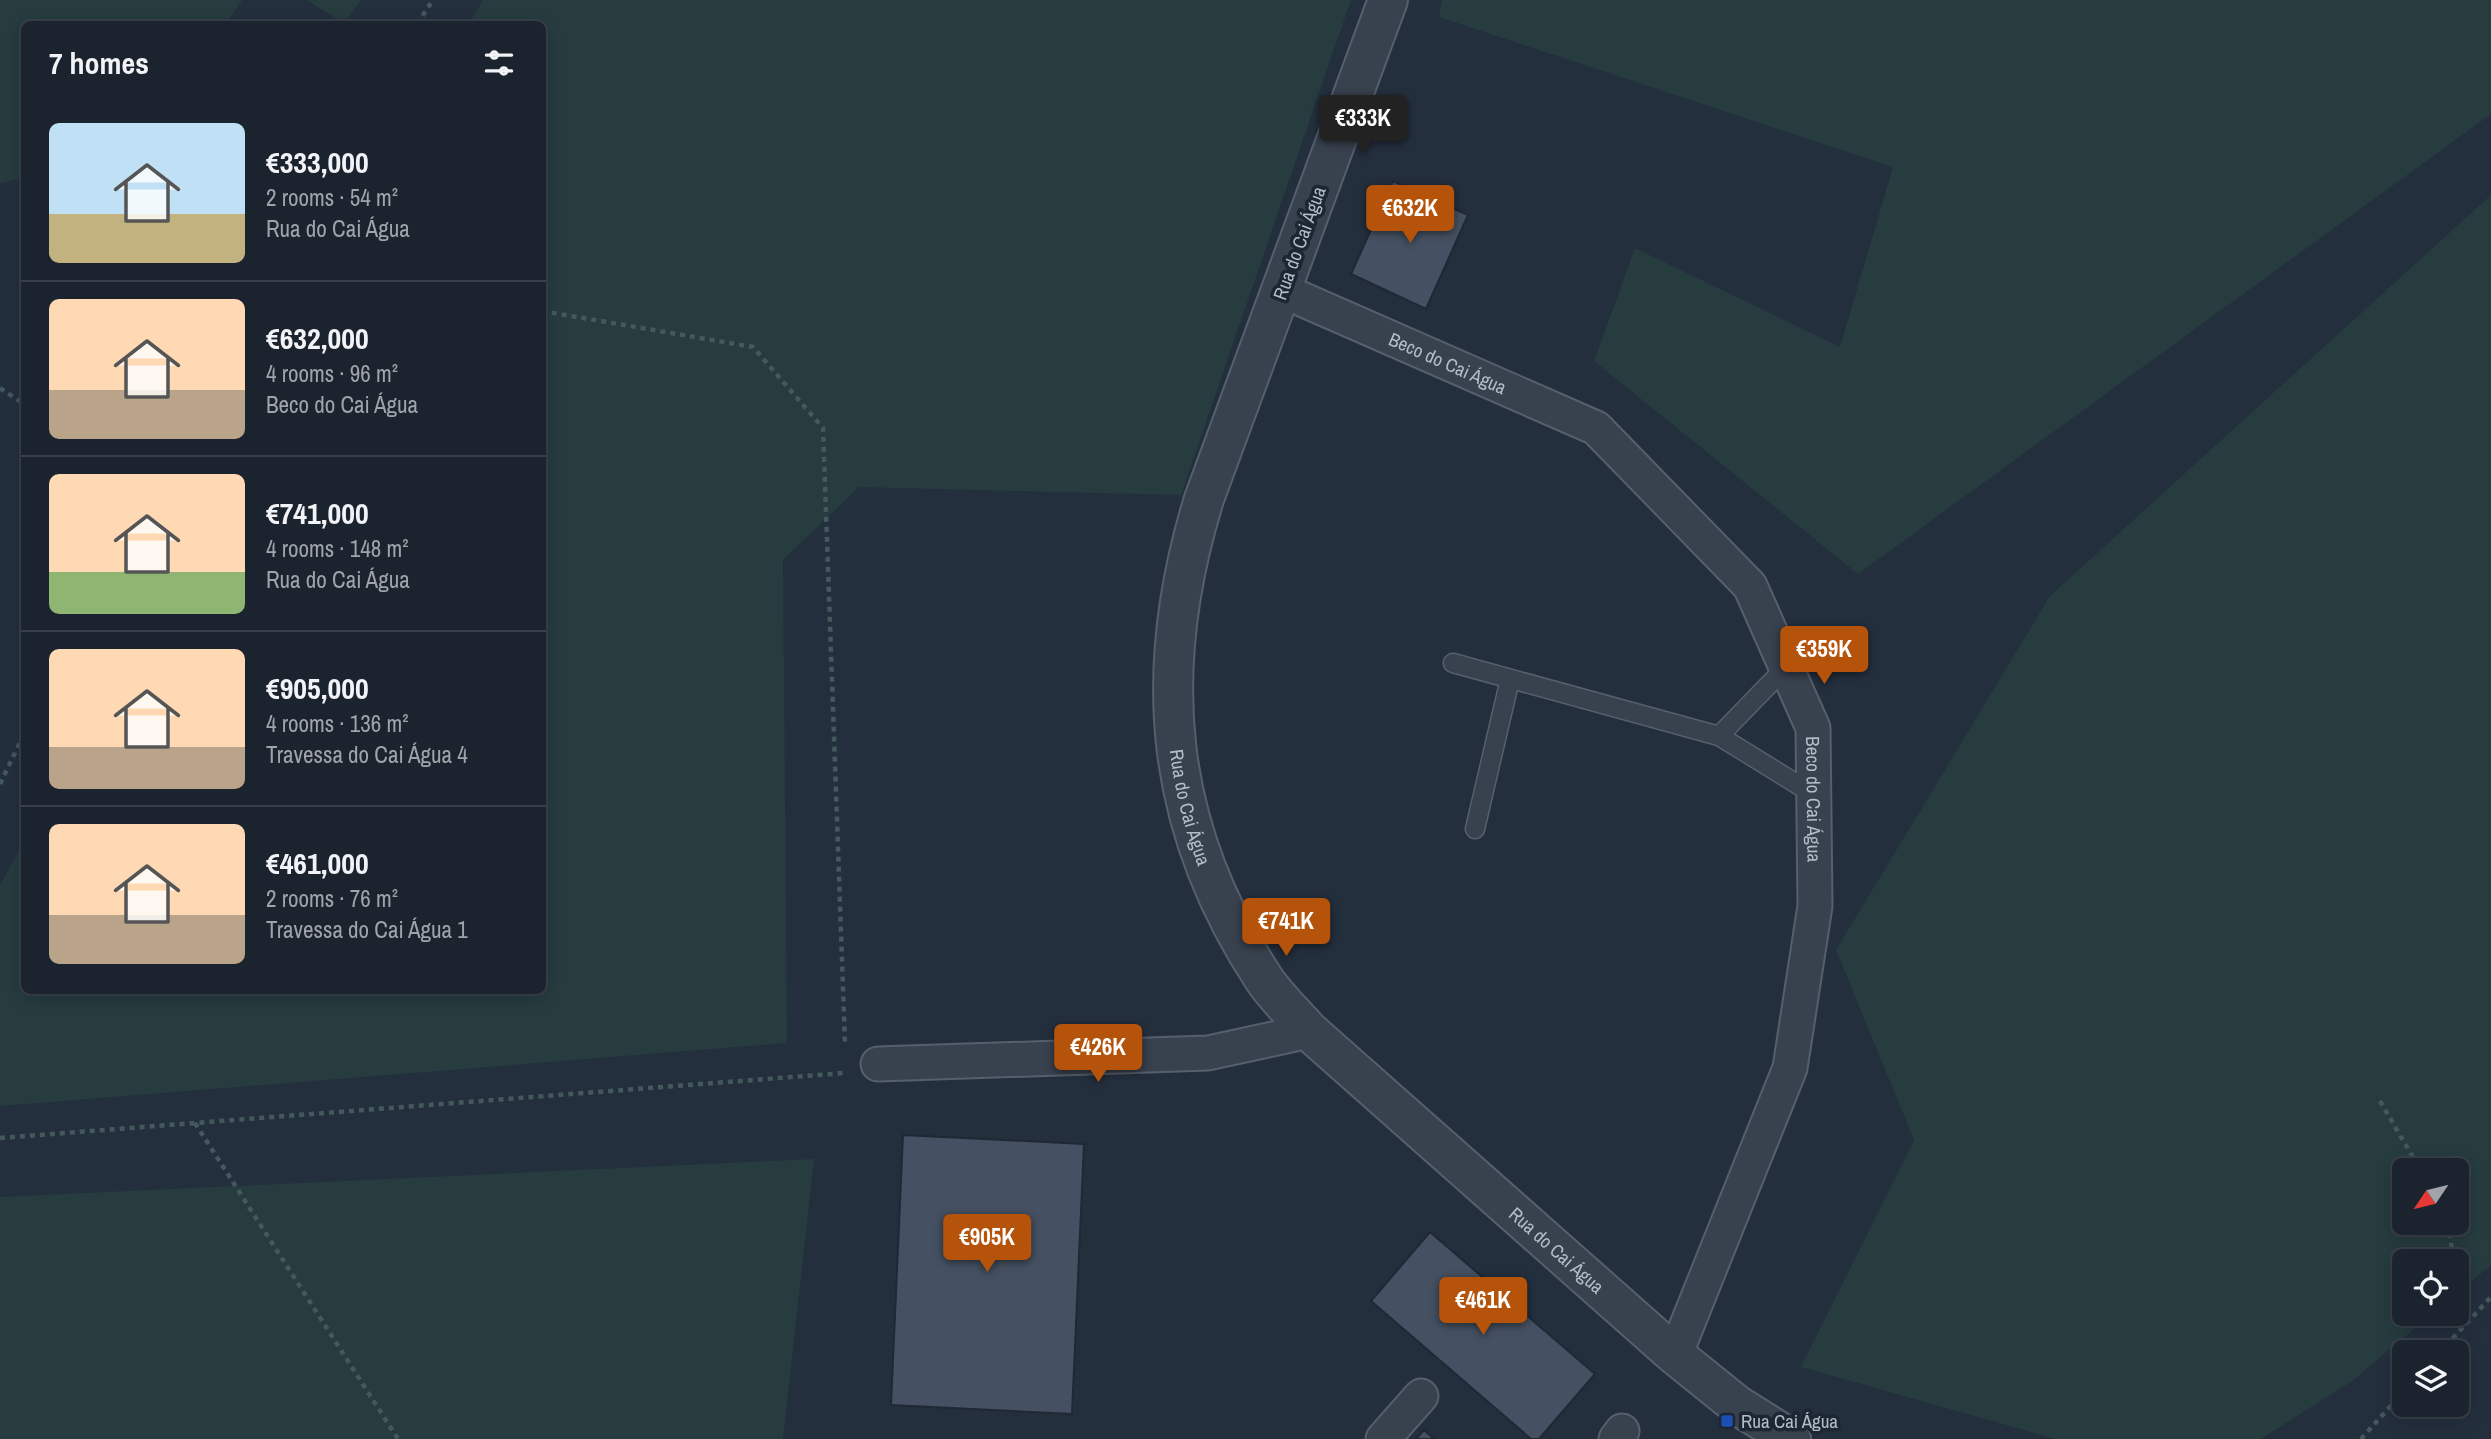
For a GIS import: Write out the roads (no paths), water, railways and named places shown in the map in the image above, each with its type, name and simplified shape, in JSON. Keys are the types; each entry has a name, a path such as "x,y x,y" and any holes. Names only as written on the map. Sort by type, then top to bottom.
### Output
{"street":[{"name":"Rua do Cai Água","path":"1388,0 1203,499 1188,550 1175,626 1172,719 1186,811 1218,900 1265,980 1309,1031 1675,1355 1737,1405 1791,1439"},
{"name":"Beco do Cai Água","path":"1282,290 1596,428 1750,586 1813,728 1815,906 1790,1068 1675,1355"},
{"path":"862,1068 1208,1053 1309,1031"},
{"path":"1383,1439 1420,1396"}],"lane":[{"path":"1453,663 1719,736 1814,794"},
{"path":"1719,736 1786,667"},
{"path":"1475,829 1510,679"}],"place":[{"name":"Rua Cai Água","path":"1727,1421"}]}
